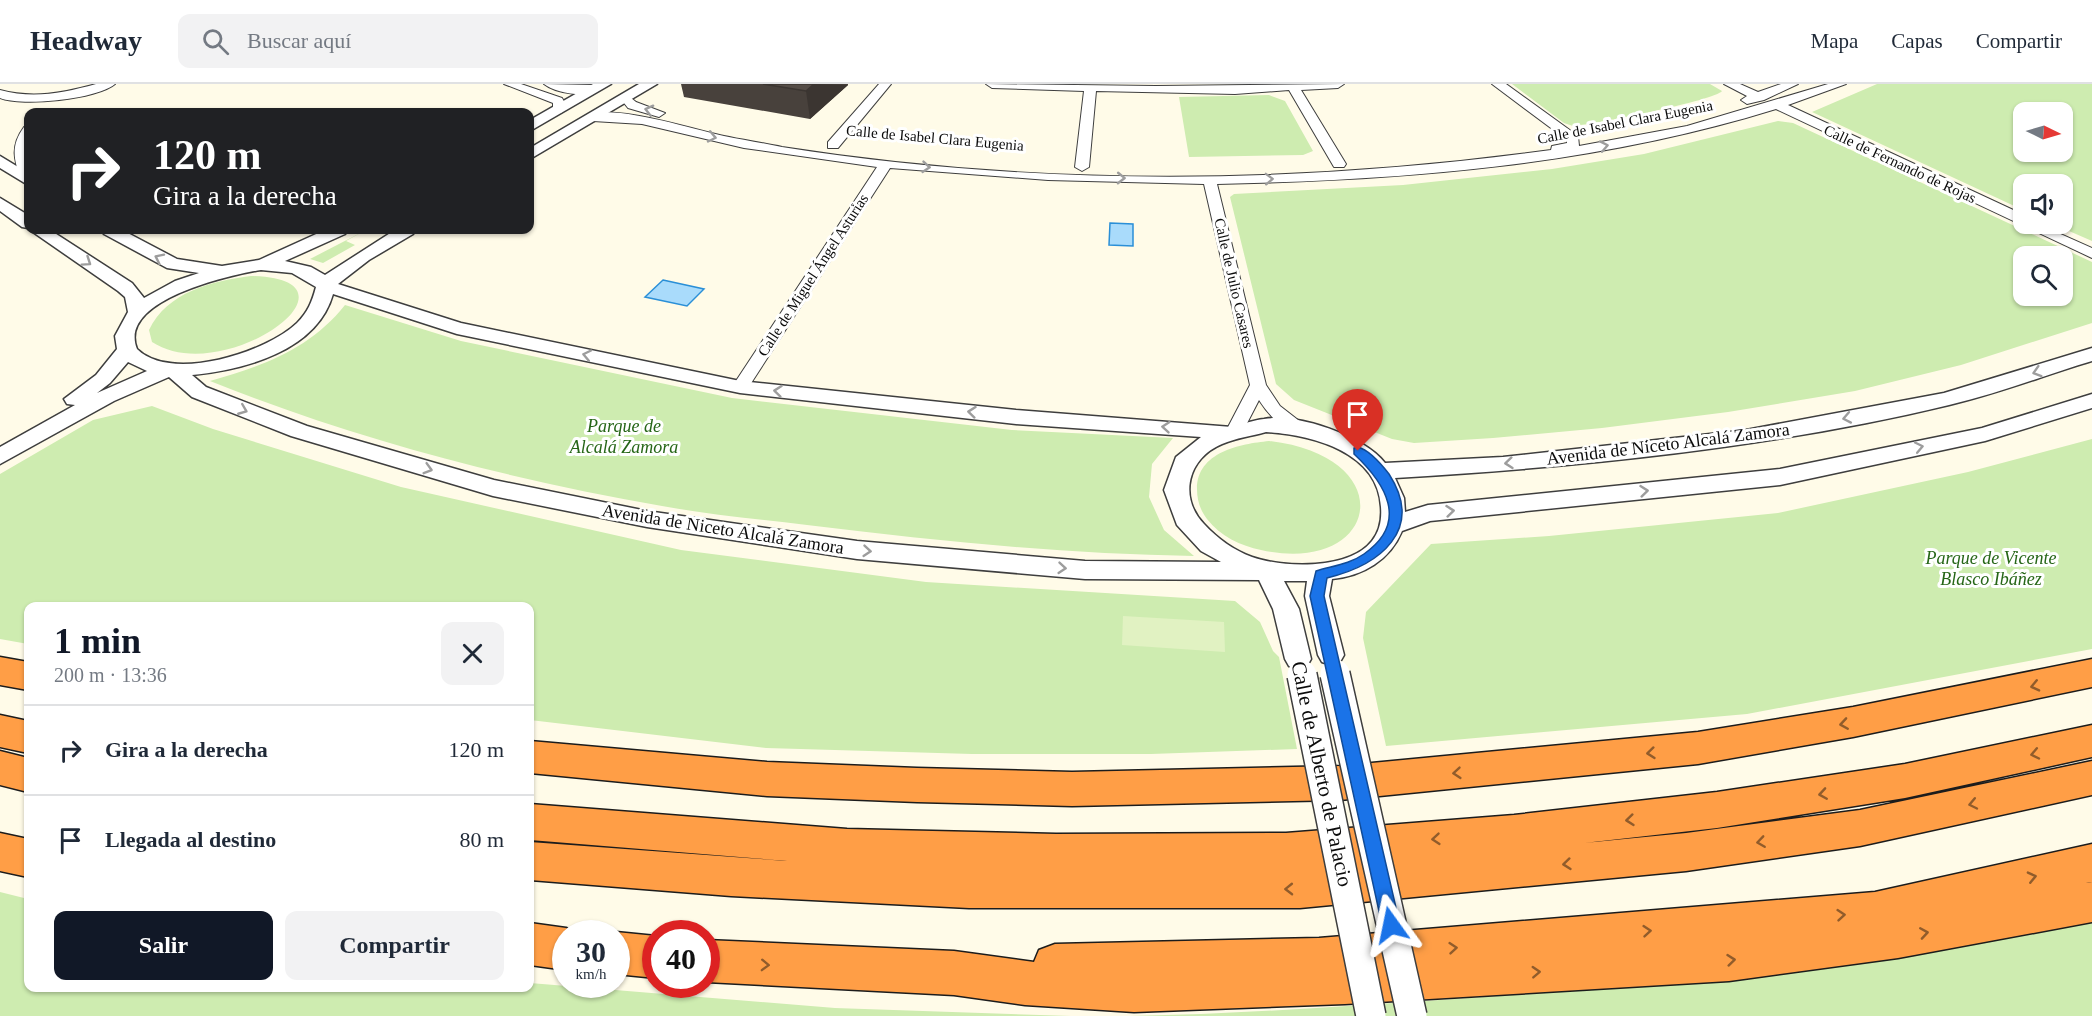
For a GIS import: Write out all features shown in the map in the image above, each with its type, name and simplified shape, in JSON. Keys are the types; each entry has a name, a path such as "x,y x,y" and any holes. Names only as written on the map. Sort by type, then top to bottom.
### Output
{"highway":[{"path":"0,671 24,675"},
{"path":"534,757 767,779 1072,789 1340,783 1698,748 1853,722 2092,673"},
{"path":"0,731 24,736"},
{"path":"534,822 847,848 1056,853 1286,852 1514,832 1718,810 1905,781 2092,741"},
{"path":"0,768 24,774"},
{"path":"534,861 731,876 969,889 1300,889 1686,852 1860,828 2092,778"},
{"path":"0,852 24,857"},
{"path":"954,973 1024,965 1319,959 1875,912 2092,863"},
{"path":"720,962 954,973 1025,983 1134,990 1551,972 1729,960 1920,934 2092,902"},
{"path":"534,945 552,947"}],"street":[{"path":"57,108 100,84"},
{"path":"0,94 20,99 47,98 109,84"},
{"path":"510,84 554,99 560,103 557,110"},
{"path":"550,84 574,90 599,87"},
{"path":"534,152 650,84"},
{"path":"833,145 885,84"},
{"path":"992,84 1179,90 1338,84"},
{"path":"1498,84 1573,139"},
{"path":"1730,84 1760,97"},
{"name":"Calle de Isabel Clara Eugenia","path":"626,98 632,105 655,112 733,129 833,145 974,160 1082,166 1249,168 1339,164 1450,155 1573,139 1668,121 1760,97 1792,84"},
{"name":"Calle de Isabel Clara Eugenia","path":"593,117 619,117 729,141 886,164 1044,176 1210,181 1388,173 1484,164 1586,150 1687,130 1777,105 1840,84"},
{"path":"1082,166 1091,86"},
{"path":"1292,86 1339,164"},
{"path":"534,124 599,87"},
{"name":"Calle de Fernando de Rojas","path":"1777,105 2013,216"},
{"path":"24,137 19,146 24,168"},
{"name":"Calle de Isabel Clara Eugenia","path":"1484,164 1515,155 1573,146 1573,139"},
{"path":"0,161 24,177"},
{"name":"Calle de Miguel Ángel Asturias","path":"740,387 886,164"},
{"name":"Calle de Isabel Clara Eugenia","path":"1210,181 1249,168"},
{"name":"Calle de Julio Casares","path":"1210,181 1258,385 1274,410 1298,427"},
{"path":"0,203 24,219"},
{"path":"45,234 134,294 138,313"},
{"path":"117,234 173,264 229,269 261,265 298,268 310,273 326,285 457,328 740,387 1016,417 1230,431 1266,425 1298,427 1330,436 1358,451 1380,471 1391,488 1396,507 1394,525 1384,543 1369,557 1347,568 1321,574 1294,575 1265,572 1235,562 1210,548 1191,530 1180,511 1175,491 1178,472 1188,456 1204,442 1230,431 1258,385"},
{"path":"261,265 331,234"},
{"path":"326,285 363,256 400,234"},
{"path":"2049,234 2092,254"},
{"path":"363,256 354,271 363,288 374,300"},
{"path":"171,370 145,364 134,358 127,350 126,333 138,313 168,291 229,269"},
{"path":"0,456 87,407 171,370 231,363 282,343 314,319 326,298 326,285"},
{"path":"0,441 88,391 111,370 127,350"},
{"name":"Avenida de Niceto Alcalá Zamora","path":"1380,471 1503,464 1746,437 1947,399 2092,354"},
{"name":"Avenida de Niceto Alcalá Zamora","path":"171,370 199,392"},
{"name":"Avenida de Niceto Alcalá Zamora","path":"87,407 146,391 179,389 199,392 299,431 493,488 647,519 857,550 1074,569 1265,572"},
{"path":"1394,525 1428,513 1780,477 1985,434 2092,401"},
{"name":"Calle de Alberto de Palacio","path":"1265,572 1286,609 1300,667 1371,1016"},
{"name":"Calle de Alberto de Palacio","path":"1321,574 1317,596 1412,1016"}],"green space":[{"path":"1512,84 1710,84 1722,91 1677,106 1573,126 1564,123"},
{"path":"1877,84 2092,84 2092,241 2073,233 2073,174 2013,174 2013,205 1812,112"},
{"path":"1269,95 1285,101 1313,151 1303,155 1189,157 1179,97"},
{"path":"1778,121 1793,123 2013,225 2013,234 2032,234 2058,246 2013,246 2013,306 2073,306 2073,253 2092,262 2092,323 1961,365 1855,391 1728,412 1602,428 1493,438 1414,443 1392,439 1294,400 1276,384 1230,197 1234,194 1403,185 1552,169 1644,154"},
{"path":"359,234 346,241 355,245 323,263 310,259"},
{"path":"251,276 286,282 298,294 294,311 275,328 248,343 215,352 182,353 152,342 149,330 167,306 179,298 206,285"},
{"name":"Parque de Alcalá Zamora","path":"345,305 461,341 732,398 1012,430 1173,438 1152,464 1149,497 1164,530 1194,556 1048,550 952,541 734,517 662,506 547,483 432,455 320,421 210,381 249,369 284,354 317,333"},
{"path":"152,406 213,429 401,487 681,550 926,582 1235,601 1260,622 1273,651 1279,657 1297,749 1151,754 972,754 766,748 534,720 534,602 24,602 24,643 0,639 0,474 93,420"},
{"name":"Parque de Vicente Blasco Ibáñez","path":"2092,439 2092,649 1747,714 1386,746 1363,638 1366,612 1431,544 1549,536 1778,513 1968,472"},
{"path":"1269,441 1312,451 1341,468 1357,489 1360,511 1351,531 1331,546 1301,553 1253,548 1225,535 1212,525 1202,512 1197,489 1199,476 1204,466 1222,452"},
{"path":"1123,616 1224,622 1225,652 1122,645"},
{"path":"0,892 24,898 24,992 534,992 534,983 552,985 552,998 630,998 630,991 642,992 642,998 713,998 835,1008 1071,1016 0,1016"},
{"path":"2092,921 2092,1016 1130,1016 1252,1012 1695,980 1935,950"}],"water":[{"path":"1110,223 1133,224 1133,246 1109,245"},
{"path":"663,280 704,289 687,306 645,297"}],"building":[{"path":"763,84 814,84 806,91"}],"route":[{"path":"1358,451 1380,471 1391,488 1396,507 1394,525 1384,543 1369,557 1347,568 1321,574 1317,596 1391,925"}]}
